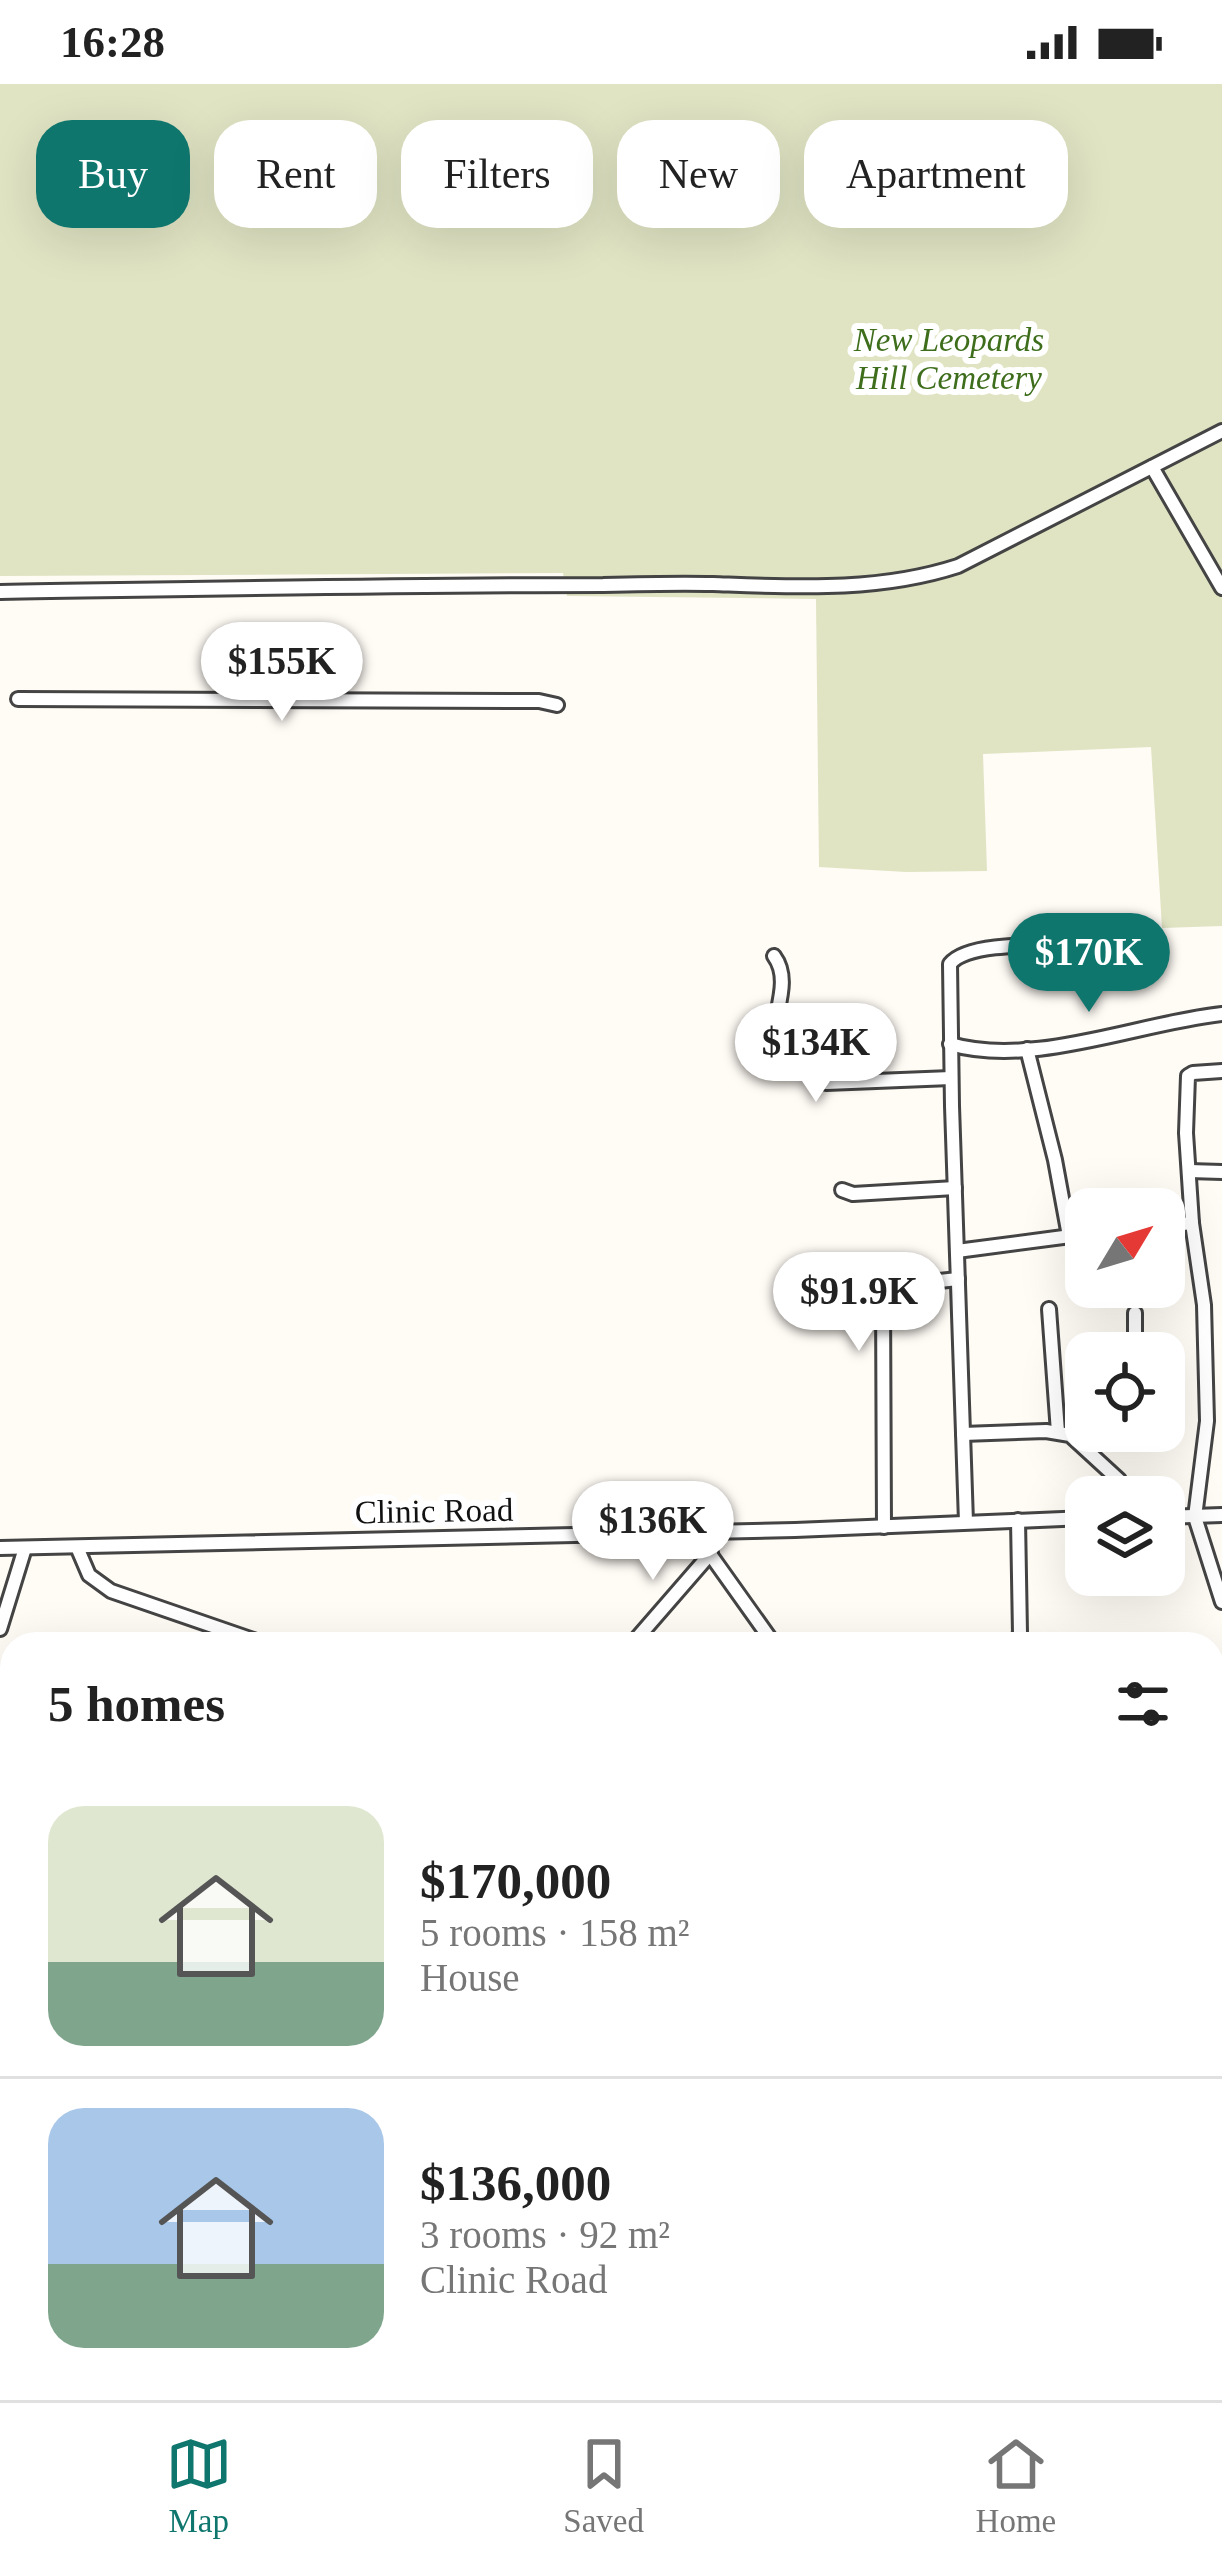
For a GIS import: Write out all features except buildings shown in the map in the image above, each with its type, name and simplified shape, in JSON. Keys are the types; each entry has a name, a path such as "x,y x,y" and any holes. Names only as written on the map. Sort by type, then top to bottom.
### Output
{"street":[{"path":"0,592 879,584 958,566 1222,430"},
{"path":"1152,467 1222,588"},
{"path":"18,699 539,701 557,705"},
{"path":"966,1522 950,964 956,956 985,950 1117,942"},
{"path":"774,956 781,969 774,1049 826,1083 951,1078"},
{"path":"950,1044 976,1051 1028,1049 1222,1014"},
{"path":"1028,1049 1065,1214"},
{"path":"1222,1071 1192,1073 1186,1081 1192,1223 1204,1305 1207,1421 1195,1517 1222,1602"},
{"path":"1189,1171 1222,1172"},
{"path":"842,1190 853,1194 955,1188"},
{"path":"1185,1224 1192,1223"},
{"path":"957,1251 1065,1237"},
{"path":"884,1526 883,1295 892,1286 958,1279"},
{"path":"1048,1309 1058,1432"},
{"path":"1135,1313 1135,1332"},
{"path":"963,1434 1065,1434"},
{"path":"1097,1452 1116,1476"},
{"path":"1185,1517 1222,1515"},
{"name":"Clinic Road","path":"0,1548 1065,1519"},
{"path":"1018,1520 1020,1632"},
{"path":"694,1532 761,1632"},
{"path":"77,1546 88,1575 110,1591 230,1632"},
{"path":"0,1629 25,1548"},
{"path":"642,1632 711,1553"}],"green space":[{"name":"New Leopards Hill Cemetery","path":"0,84 1222,84 1222,926 1162,928 1151,747 983,754 987,871 819,867 816,599 567,596 563,573 0,576"}]}
